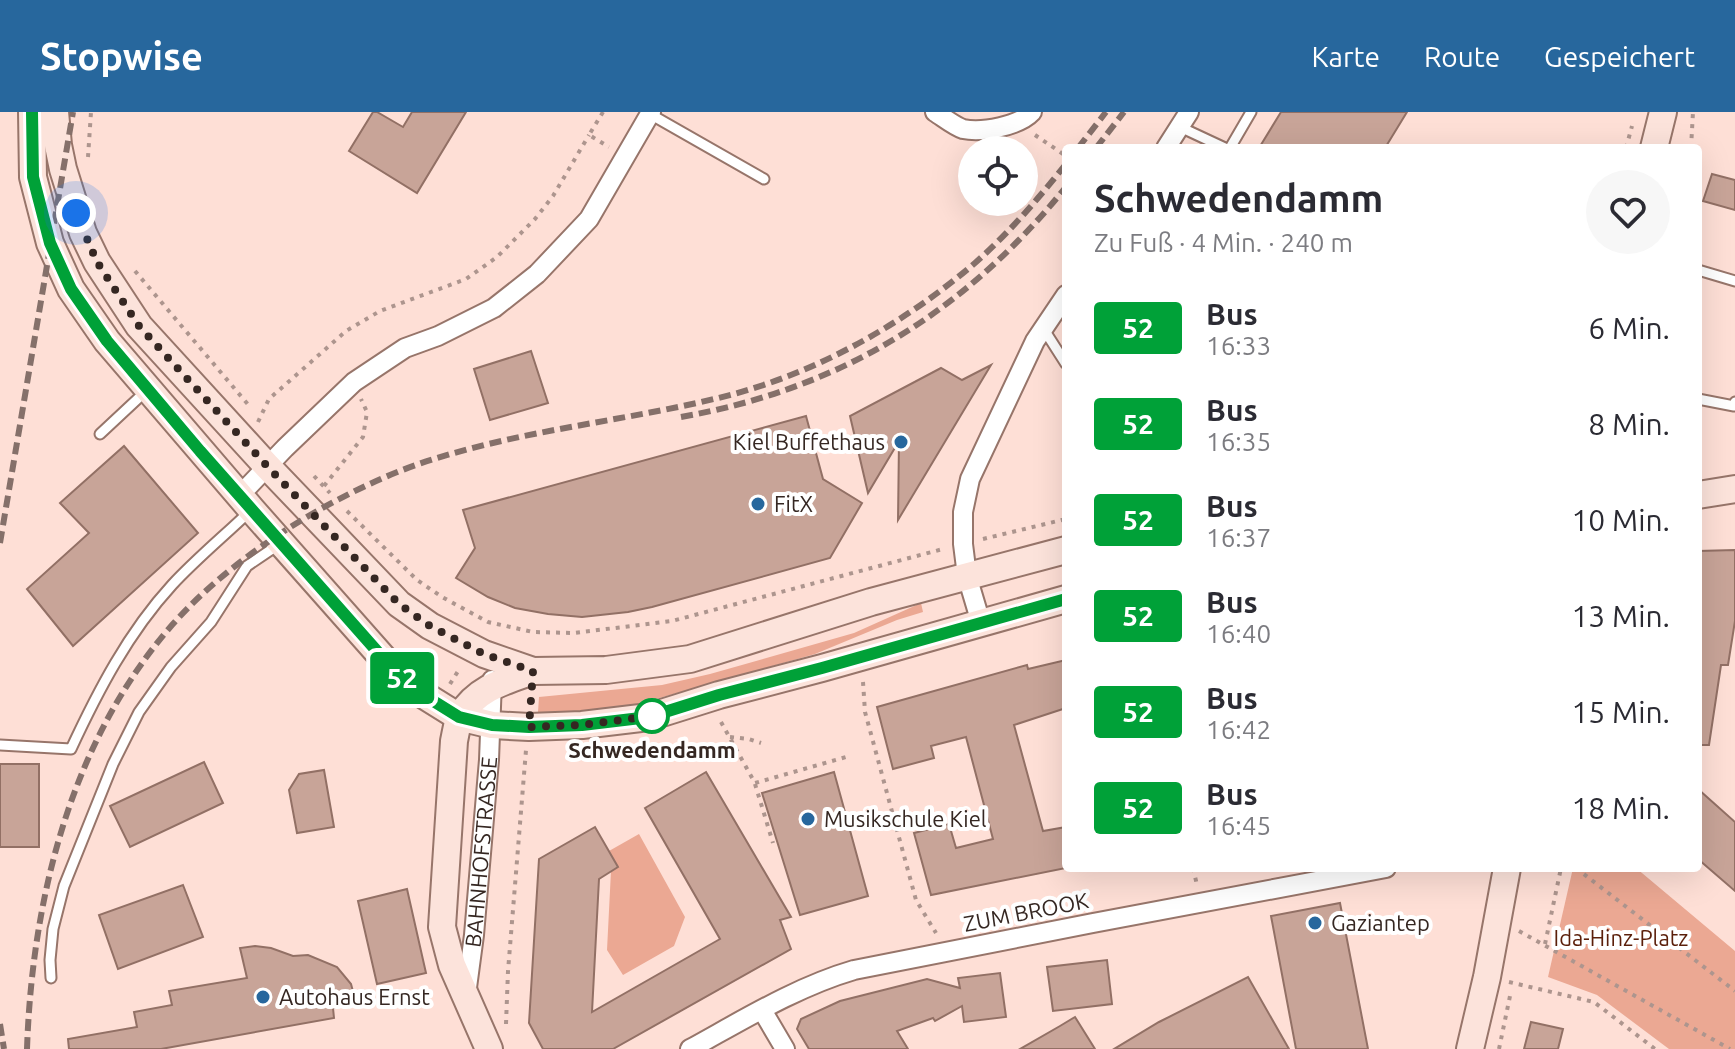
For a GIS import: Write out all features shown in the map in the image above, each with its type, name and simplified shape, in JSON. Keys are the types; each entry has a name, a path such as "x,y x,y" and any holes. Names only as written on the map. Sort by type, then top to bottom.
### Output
{"main road":[{"path":"32,112 33,177 50,243 71,289 107,341 406,684 459,717 492,725 529,727 582,725 649,717 1062,600"},
{"path":"55,112 58,145 83,233 97,262 139,326 251,429 399,604 430,626 484,654 533,671"},
{"path":"1655,144 1663,112"},
{"path":"1702,478 1735,482"},
{"path":"1702,494 1735,489"},
{"path":"459,717 475,697 493,685 533,671 606,670 690,659 871,602 1062,551"},
{"name":"BAHNHOFSTRASSE","path":"459,717 454,741 442,927 452,965 481,1035 497,1040"},
{"path":"1470,1049 1506,872"}],"street":[{"path":"935,112 962,128 988,129 1014,123 1032,112"},
{"path":"246,502 276,457 354,382 405,348 438,336 494,308 537,274 589,219 650,113"},
{"path":"1168,144 1184,119"},
{"path":"981,623 967,576 963,544 963,512 970,479 1043,328 1062,301"},
{"name":"BAHNHOFSTRASSE","path":"466,995 492,725 493,685 491,669 484,654"},
{"name":"ZUM BROOK","path":"690,1049 828,977 854,970 1365,872"},
{"path":"762,1010 785,1049"}],"lane":[{"path":"1231,144 1251,112"},
{"path":"650,113 764,179"},
{"path":"1184,119 1222,144"},
{"path":"1702,271 1735,281"},
{"path":"1043,328 1062,358"},
{"path":"100,434 148,389"},
{"path":"1702,400 1734,406 1735,402"},
{"path":"0,745 71,749 93,701 122,650 171,586 246,502"},
{"path":"51,978 53,929 64,886 113,764 139,712 171,667 211,622 247,566 281,543"}],"path":[{"path":"89,167 91,112"},
{"path":"133,269 251,429 269,399 346,331 380,311 466,279 497,257 553,196 603,112"},
{"path":"1691,144 1693,112"},
{"path":"1014,123 1062,153"},
{"path":"589,135 625,157"},
{"path":"324,486 363,437 367,412 354,382"},
{"path":"276,457 324,486 337,501"},
{"path":"347,510 417,580 488,622 533,632 574,633 672,621 1062,520"},
{"path":"533,632 533,671"},
{"path":"863,677 865,712 916,900 948,952"},
{"path":"721,722 755,783 773,843"},
{"path":"497,1040 508,971 529,727"},
{"path":"730,737 761,743"},
{"path":"755,783 846,757"},
{"path":"1545,944 1560,872"},
{"path":"1581,872 1735,991"},
{"path":"1497,925 1522,931 1730,1049"},
{"path":"1487,977 1594,1002 1655,1049"},
{"path":"1499,1049 1513,983"}],"green space":[{"path":"921,603 923,612 815,654 631,706 600,712 538,712 539,697 662,685 710,674 854,633"},
{"path":"639,834 685,917 674,946 623,975 607,950 611,871 618,867 609,851"},
{"name":"Ida-Hinz-Platz","path":"1572,872 1641,872 1735,951 1735,1049 1669,1049 1597,995 1548,977"}],"building":[{"path":"373,112 403,127 412,112 466,112 417,193 349,151"},
{"path":"1281,112 1407,112 1387,144 1261,144"},
{"path":"1712,174 1735,180 1735,210 1703,201"},
{"path":"531,351 548,403 490,420 474,369"},
{"name":"Kiel Buffethaus","path":"991,365 898,520 899,441 868,493 850,416 941,368 962,380"},
{"path":"806,416 823,479 862,503 830,558 652,607 582,617 515,608 488,597 456,578 475,548 463,510"},
{"path":"124,446 198,533 73,646 27,589 89,533 60,503"},
{"path":"1735,550 1735,621 1728,665 1721,665 1709,745 1702,745 1702,551"},
{"path":"1062,661 1062,709 1014,725 1043,831 1062,828 1062,869 931,895 914,833 949,824 956,848 993,839 966,737 931,746 934,758 893,769 877,707 1027,665 1028,669"},
{"path":"204,762 223,803 130,847 110,806"},
{"path":"0,764 39,764 39,847 0,847"},
{"path":"324,770 334,827 297,833 289,790 299,774"},
{"path":"706,772 791,917 780,920 791,949 613,1049 543,1049 529,1023 539,859 595,827 618,867 599,879 592,1012 720,939 645,808"},
{"name":"Musikschule Kiel","path":"834,772 868,896 800,915 762,793"},
{"path":"1702,793 1735,822 1735,891 1702,862"},
{"path":"183,885 203,937 118,969 99,915"},
{"path":"407,889 426,973 377,984 358,901"},
{"path":"1340,903 1368,1049 1296,1049 1271,916"},
{"name":"Autohaus Ernst","path":"255,946 293,956 308,955 337,967 351,984 356,1003 333,1008 334,1018 161,1049 69,1049 68,1039 137,1027 134,1012 172,1005 169,991 247,978 240,948"},
{"path":"1107,960 1112,1004 1053,1011 1047,967"},
{"path":"1000,973 1006,1017 964,1022 962,1006 935,1021 933,1018 897,1031 908,1049 809,1049 797,1029 801,1019 840,1001 927,979 960,988 958,978"},
{"path":"1248,977 1289,1049 1114,1049 1159,1022"},
{"path":"1075,1017 1095,1049 1020,1049 1060,1026"},
{"path":"1531,1022 1563,1029 1558,1049 1524,1049"}],"railway":[{"path":"0,543 73,112"},
{"path":"1081,144 1106,112"},
{"path":"1099,144 1124,112"},
{"path":"27,1049 31,992 48,880 83,771 107,719 137,670 172,625 218,580 305,518 368,485 417,465 508,439 734,394 831,358 921,305 975,263 1000,240 1062,169"},
{"path":"681,417 794,387 846,365 895,339 941,308 985,272 1027,232 1062,192"},
{"path":"0,1024 4,1049"}],"bus line":[{"name":"52","path":"32,112 33,177 50,243 71,289 107,341 406,684 459,717 492,725 529,727 582,725 649,717 1062,600"}],"place":[{"name":"Kiel Buffethaus","path":"901,442"},
{"name":"FitX","path":"758,504"},
{"name":"Schwedendamm","path":"652,716"},
{"name":"Musikschule Kiel","path":"808,819"},
{"name":"Gaziantep","path":"1315,923"},
{"name":"Autohaus Ernst","path":"263,997"}],"route":[{"path":"76,213 97,262 139,326 399,604 430,626 484,654 533,671 529,727 582,725 652,716"}]}
